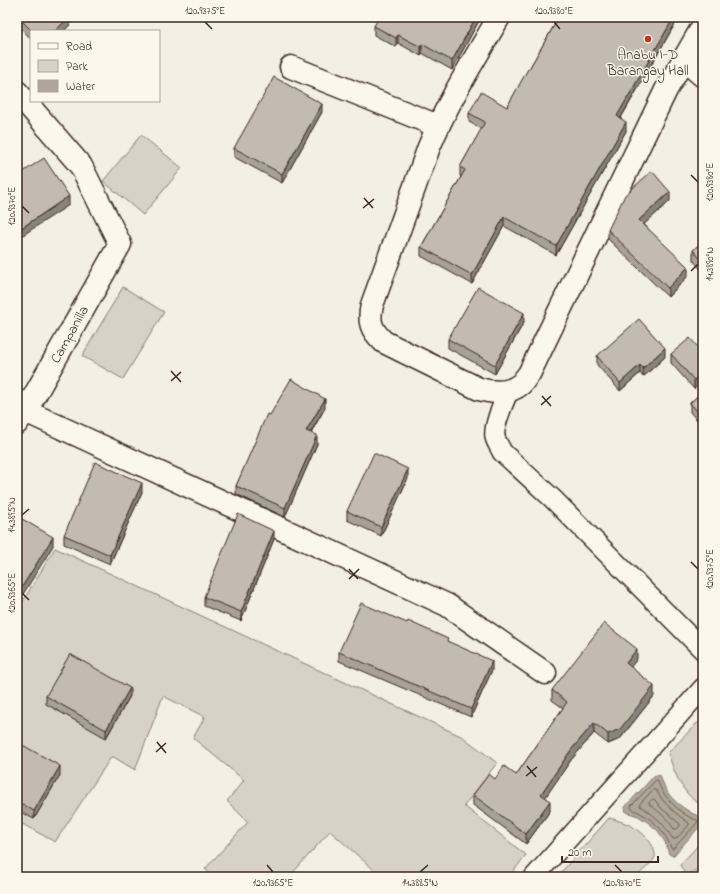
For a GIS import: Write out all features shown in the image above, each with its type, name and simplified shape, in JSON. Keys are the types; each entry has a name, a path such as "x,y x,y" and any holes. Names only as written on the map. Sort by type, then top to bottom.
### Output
{"street":[{"path":"499,17 438,126 429,147 370,313 370,322 373,330 384,342 479,389 489,392 509,390 520,384 529,374 663,97 683,59 703,26"},
{"path":"683,59 703,76"},
{"path":"291,67 438,126"},
{"name":"Campanilla","path":"17,92 81,166 120,244 32,400 20,412"},
{"path":"20,412 447,605 545,673"}],"lane":[{"path":"509,390 495,429 495,437 502,452 553,499 703,650"},
{"path":"534,877 703,688"}],"green space":[{"path":"141,135 182,168 143,215 103,181"},
{"path":"123,287 164,312 123,379 82,356"},
{"path":"55,548 463,737 497,763 464,806 526,855 509,877 382,877 330,831 289,877 214,877 205,869 248,822 227,801 244,780 193,738 205,717 163,696 135,770 112,756 55,842 17,821 17,611"},
{"path":"702,721 703,806 690,796 680,783 673,769 668,753 696,724"},
{"path":"609,818 630,825 647,838 655,853 655,858 651,863 636,877 557,877"},
{"path":"703,840 703,862 693,872 685,874 680,865"}],"water":[{"path":"655,775 660,776 667,792 676,802 703,820 703,823 673,856 669,854 665,842 658,831 638,816 626,812 625,807"}],"building":[{"path":"20,17 69,17 56,30 31,30 20,19"},
{"path":"379,17 476,17 452,61 422,44 421,47 398,35 396,38 374,26"},
{"path":"559,17 674,17 617,116 626,122 556,246 504,217 472,275 421,247 465,170 460,167 485,122 469,113 481,92 507,107"},
{"path":"274,77 322,104 282,174 234,148"},
{"path":"44,158 69,196 17,231 17,176"},
{"path":"652,171 670,192 639,220 688,267 668,288 608,230 625,195"},
{"path":"703,241 703,262 693,250"},
{"path":"478,287 524,313 495,365 448,339"},
{"path":"639,319 665,348 643,368 640,365 620,383 597,356"},
{"path":"690,338 703,353 703,372 694,380 671,354"},
{"path":"291,379 325,399 306,431 317,435 285,508 236,486 267,414 270,415"},
{"path":"703,391 703,418 690,403"},
{"path":"374,453 408,469 381,527 347,511"},
{"path":"95,462 142,483 110,555 64,535"},
{"path":"238,514 274,531 241,612 204,597"},
{"path":"17,516 53,537 17,595"},
{"path":"361,603 407,623 408,621 448,639 447,641 492,661 471,709 339,652"},
{"path":"604,623 637,649 626,663 654,686 620,729 608,734 594,723 571,750 541,794 550,801 526,834 473,795 489,774 495,779 504,766 516,775 567,702 552,690"},
{"path":"70,654 130,688 106,730 46,696"},
{"path":"17,742 60,766 34,811 17,801"},
{"path":"703,866 703,877 691,877"}],"place":[{"name":"Anabu I-D Barangay Hall","path":"648,39"}]}
